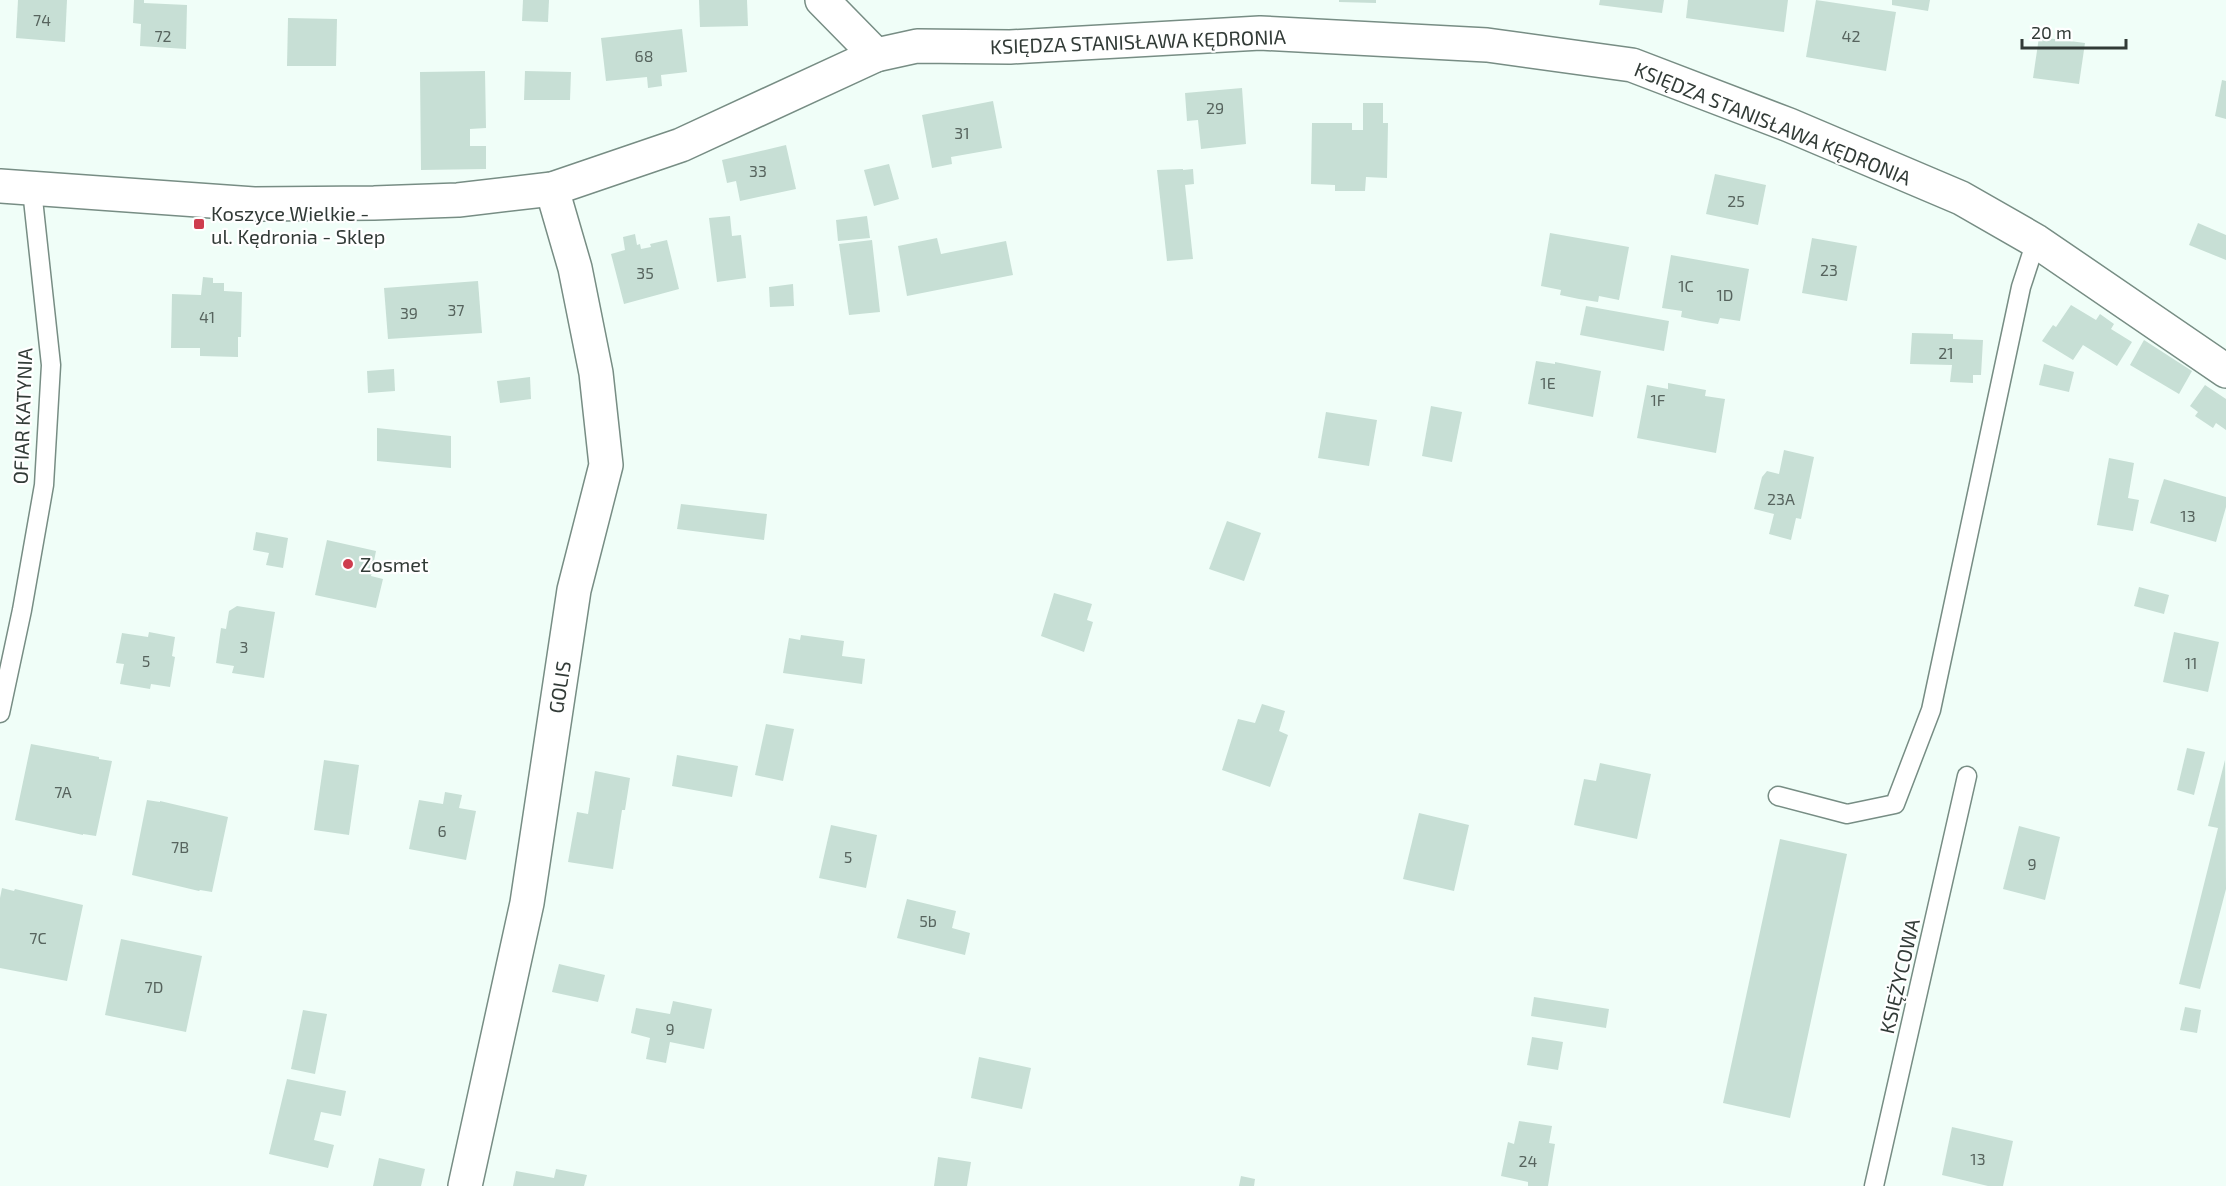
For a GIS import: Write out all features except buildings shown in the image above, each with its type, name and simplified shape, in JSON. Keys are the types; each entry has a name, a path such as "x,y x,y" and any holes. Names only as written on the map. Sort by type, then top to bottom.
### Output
{"street":[{"path":"822,0 876,55"},
{"name":"KSIĘDZA STANISŁAWA KĘDRONIA","path":"16,188 265,204 458,200 552,189 681,145 876,55 917,46 1010,47 1260,33 1487,45 1632,65 1788,125 1961,198 2036,241 2226,371"},
{"name":"GOLIS","path":"465,1186 527,903 574,590 606,465 597,373 574,268 552,189"}],"lane":[{"name":"OFIAR KATYNIA","path":"0,713 24,599 44,485 51,366 16,188"},
{"path":"1778,796 1847,814 1895,804 1931,710 2021,287 2036,241"},
{"name":"KSIĘŻYCOWA","path":"1874,1186 1967,776"}],"place":[{"name":"Koszyce Wielkie - ul. Kędronia - Sklep","path":"199,224"},
{"name":"Zosmet","path":"348,564"}]}
